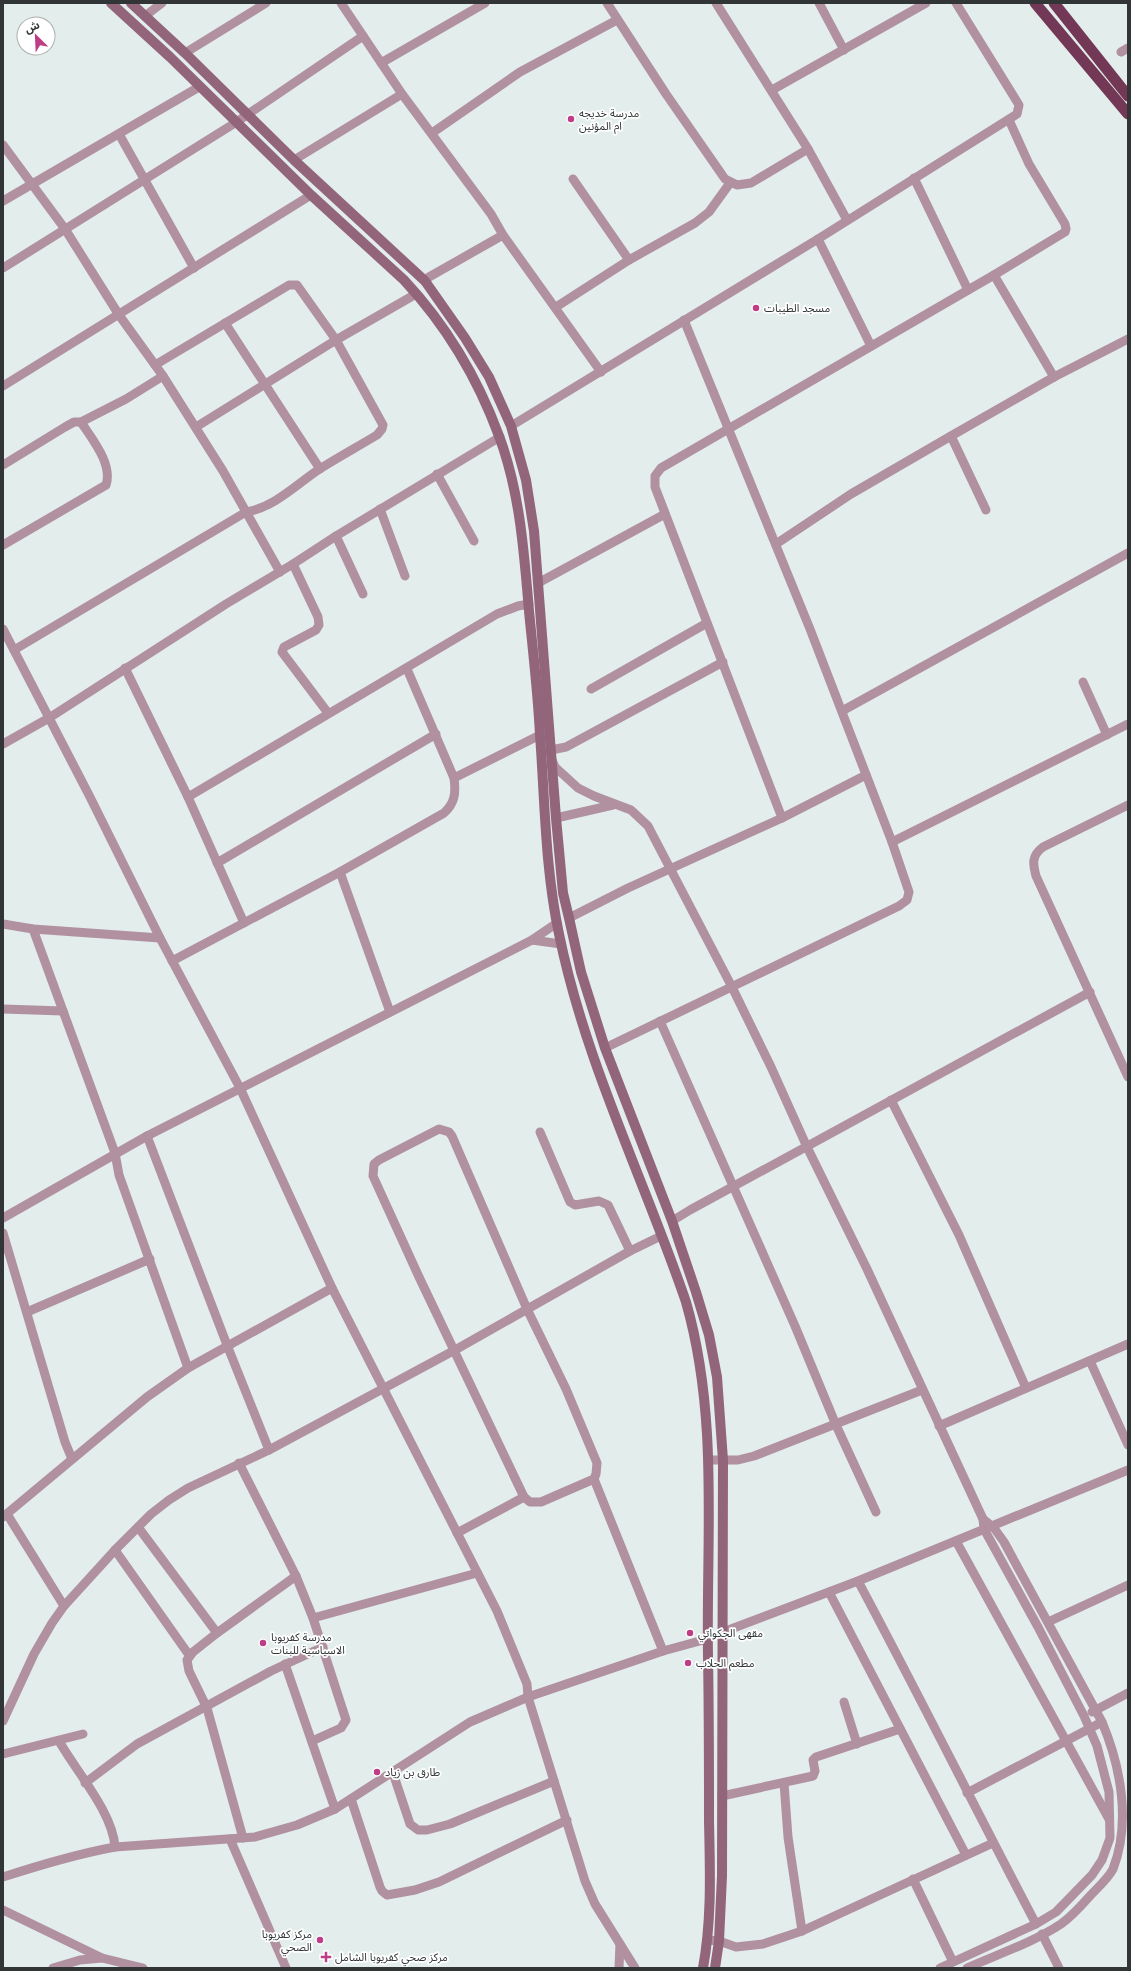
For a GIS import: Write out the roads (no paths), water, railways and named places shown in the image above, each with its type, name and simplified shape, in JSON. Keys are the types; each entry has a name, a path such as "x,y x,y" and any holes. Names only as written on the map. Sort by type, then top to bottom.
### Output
{"highway":[{"path":"1035,3 1128,114"},
{"path":"1054,3 1128,96"}],"main road":[{"path":"111,3 159,47 235,123 311,195 404,280 429,308 473,378 500,437 520,517 540,735 548,868 561,944 579,1012 616,1119 677,1274 694,1327 707,1411 709,1460 708,1639 711,1907 708,1940 703,1968"},
{"path":"130,3 185,53 294,160 425,281 490,377 511,426 531,506 563,893 591,1006 605,1048 672,1222 709,1335 717,1377 723,1460 723,1632 722,1876 719,1941 715,1968"},
{"path":"579,1012 591,1006"},
{"path":"709,1724 722,1721"}],"street":[{"path":"144,16 162,3"},
{"path":"185,53 266,3"},
{"path":"341,3 402,94 432,132 491,214 503,235 556,307 601,372"},
{"path":"381,63 485,3"},
{"path":"607,3 719,173 730,183 737,185 751,183 808,149"},
{"path":"716,3 808,149 847,220"},
{"path":"819,3 844,50"},
{"path":"772,90 926,3"},
{"path":"511,426 818,239 1009,120 1019,112 1019,105 956,3"},
{"path":"432,132 520,72 617,20"},
{"path":"3,268 235,123 363,36"},
{"path":"3,201 199,87"},
{"path":"294,160 402,94"},
{"path":"782,818 665,514 655,487 654,479 658,472 1065,232 1065,224 1029,164 1009,120"},
{"path":"119,134 194,268"},
{"path":"3,145 30,184 65,229 119,314 163,376 196,427 280,572"},
{"path":"914,178 968,290"},
{"path":"573,179 629,260"},
{"path":"556,307 629,260 695,223 709,212 730,183"},
{"path":"3,386 311,195"},
{"path":"425,281 429,277 503,235"},
{"path":"818,239 871,346"},
{"path":"994,275 1054,377"},
{"path":"14,650 246,512 285,495 320,469 377,435 382,429 383,425 336,340 297,286 289,285 155,365"},
{"path":"196,427 336,340 416,294"},
{"path":"605,1048 904,903 909,896 908,888 892,842 842,711 776,544 684,320"},
{"path":"225,323 320,469"},
{"path":"776,544 851,494 1054,377 1128,339"},
{"path":"3,465 65,427 74,422 82,422 126,399 163,376"},
{"path":"3,545 106,485 108,478 102,455 82,422"},
{"path":"951,436 986,510"},
{"path":"3,744 49,718 125,668 336,536 500,437"},
{"path":"437,474 474,541"},
{"path":"380,509 404,576"},
{"path":"538,583 665,514"},
{"path":"336,536 363,594"},
{"path":"842,711 1128,553"},
{"path":"293,564 318,617 319,625 316,630 284,647 282,652 328,714"},
{"path":"188,797 498,614 518,606 529,604"},
{"path":"591,689 707,623"},
{"path":"3,629 172,962 240,1088 332,1288 382,1389 478,1573 505,1631 527,1684 528,1697 567,1820 580,1868 590,1893 635,1968"},
{"path":"723,662 552,755 555,767 571,782 590,794 614,805 631,810 643,820 671,870 732,987 807,1147 867,1269 922,1390 983,1518 1090,1728 1097,1746 1109,1792 1110,1822 1107,1848 1092,1875 1069,1901 1056,1912 1036,1924 940,1968"},
{"path":"125,668 188,797 244,923"},
{"path":"172,962 340,872 444,813 449,808 454,798 454,778 407,669"},
{"path":"1083,682 1107,735"},
{"path":"892,842 1128,724"},
{"path":"217,862 436,734"},
{"path":"454,778 540,735"},
{"path":"569,918 628,888 671,870 782,818 866,775"},
{"path":"556,818 614,805"},
{"path":"1128,805 1043,847 1033,858 1036,876 1128,1076"},
{"path":"340,872 390,1012"},
{"path":"3,1218 114,1153 532,940 557,923"},
{"path":"3,924 33,929 160,938"},
{"path":"33,929 64,1011 114,1153 119,1175 188,1368"},
{"path":"532,940 561,944"},
{"path":"672,1222 733,1186 1090,992"},
{"path":"3,1009 64,1011"},
{"path":"660,1021 795,1326 836,1425 876,1512"},
{"path":"891,1100 959,1235 1026,1388"},
{"path":"594,1479 541,1502 530,1502 524,1497 419,1277 373,1176 374,1164 379,1160 439,1129 449,1132 452,1136 527,1309 566,1389 594,1457 597,1470 594,1479 663,1651"},
{"path":"540,1132 570,1202 575,1205 599,1200 608,1205 630,1251"},
{"path":"147,1136 226,1345 269,1450"},
{"path":"3,1234 65,1442 72,1459"},
{"path":"3,1721 34,1654 64,1606 115,1550 138,1527 169,1500 188,1488 269,1450 455,1350 630,1251 662,1236"},
{"path":"27,1312 150,1259"},
{"path":"64,1606 5,1516 147,1397 188,1368 226,1345 332,1288"},
{"path":"939,1426 1128,1344"},
{"path":"1090,1361 1128,1445"},
{"path":"709,1460 745,1459 836,1425 922,1390"},
{"path":"239,1463 296,1576 313,1618 346,1720 341,1728 312,1741"},
{"path":"723,1632 858,1581 1128,1470"},
{"path":"457,1533 524,1497"},
{"path":"138,1527 217,1633"},
{"path":"967,1968 1042,1934 1062,1923 1079,1908 1124,1854 1126,1823 1125,1785 1111,1743 1102,1722 1001,1538 988,1528"},
{"path":"956,1541 1110,1822"},
{"path":"115,1550 189,1655"},
{"path":"313,1618 478,1573"},
{"path":"243,1838 207,1708 187,1666 187,1660 189,1655 217,1633 296,1576"},
{"path":"858,1581 928,1712 967,1793 1036,1924"},
{"path":"1048,1622 1128,1585"},
{"path":"829,1592 966,1855"},
{"path":"3,1877 61,1859 115,1847 243,1838 283,1830 335,1809 393,1773 457,1729 528,1697 663,1651 708,1639"},
{"path":"85,1782 137,1744 207,1708 285,1664 323,1647"},
{"path":"285,1664 335,1809"},
{"path":"1084,1716 1128,1693"},
{"path":"844,1702 857,1744"},
{"path":"967,1793 1102,1722"},
{"path":"722,1796 813,1776 815,1773 813,1762 814,1758 900,1729"},
{"path":"3,1754 83,1734"},
{"path":"59,1740 107,1817 114,1834 115,1847"},
{"path":"393,1773 410,1824 418,1830 427,1830 450,1824 554,1781"},
{"path":"784,1783 788,1837 802,1931"},
{"path":"351,1799 382,1892 387,1895 415,1890 439,1882 567,1820"},
{"path":"230,1839 286,1968"},
{"path":"708,1940 719,1941 736,1947 763,1944 802,1931 993,1843"},
{"path":"913,1879 953,1962"},
{"path":"3,1910 102,1958 143,1968"},
{"path":"1042,1934 1059,1968"},
{"path":"620,1944 620,1968"},
{"path":"53,1968 80,1960 102,1958"}],"place":[{"name":"مدرسة خديجه ام المؤنين","path":"571,119"},
{"name":"مسجد الطيبات","path":"756,308"},
{"name":"مقهى الجكواتي","path":"690,1633"},
{"name":"مدرسة كفريوبا الاسياسية للبنات","path":"263,1643"},
{"name":"مطعم الحلاب","path":"688,1663"},
{"name":"طارق بن زياد","path":"377,1772"},
{"name":"مركز كفريوبا الصحي","path":"320,1940"},
{"name":"مركز صحي كفريوبا الشامل","path":"326,1957"}]}
